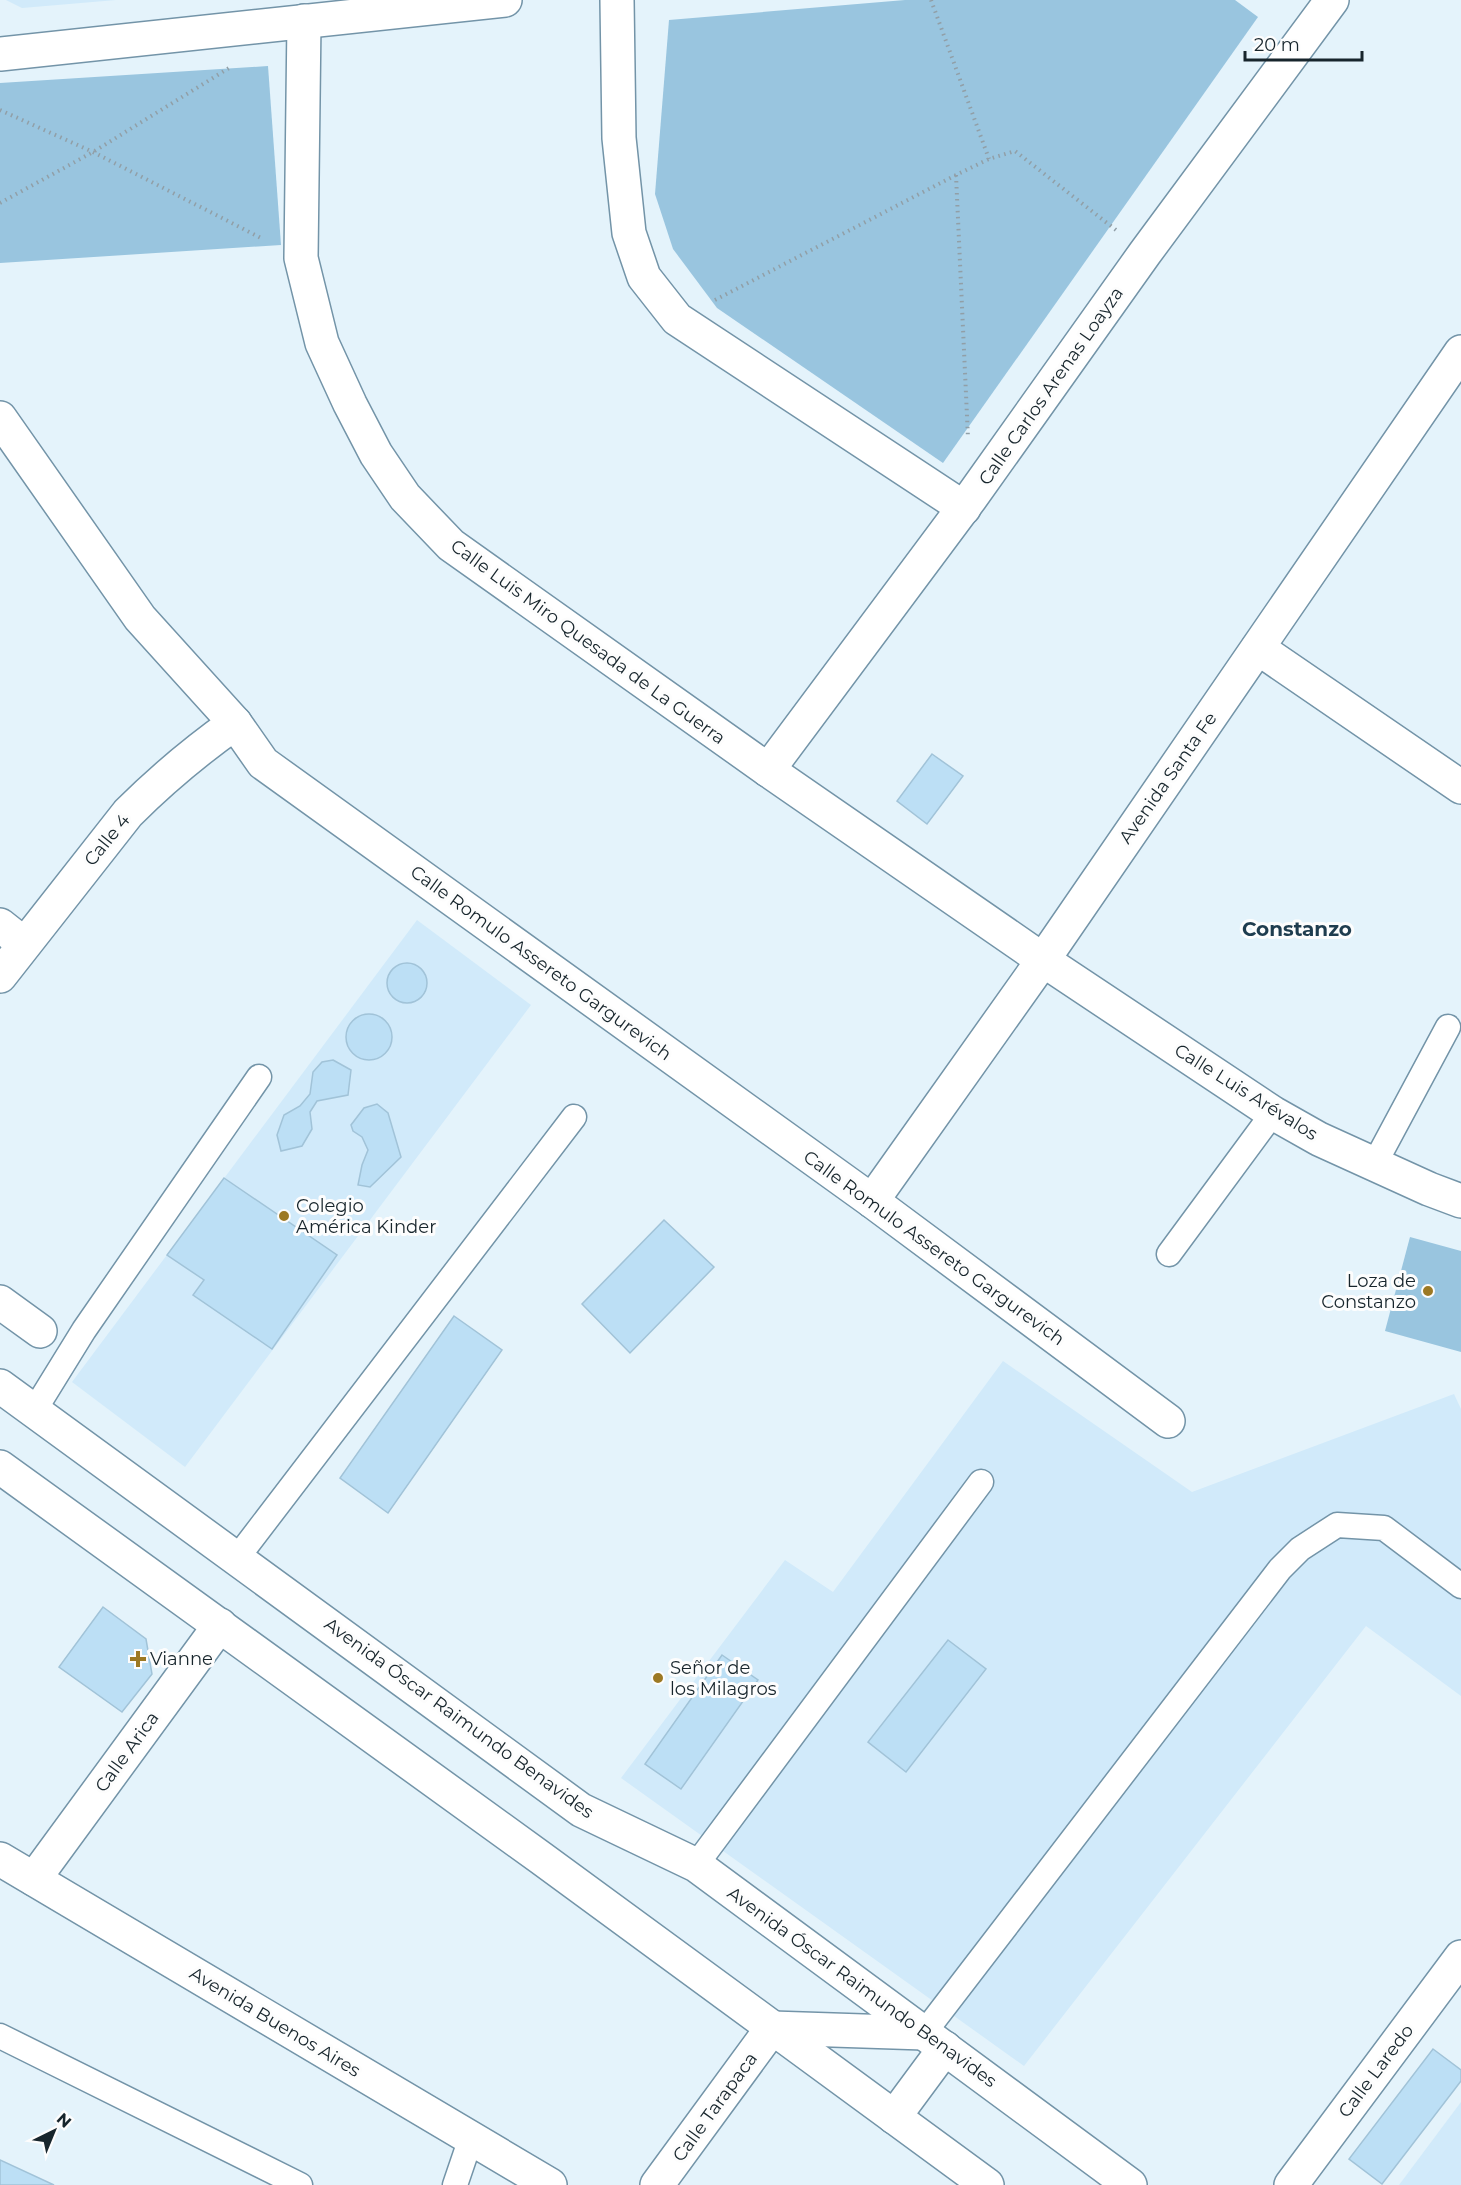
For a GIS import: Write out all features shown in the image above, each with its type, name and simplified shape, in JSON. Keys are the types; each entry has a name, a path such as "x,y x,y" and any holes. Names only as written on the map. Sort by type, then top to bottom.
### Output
{"street":[{"path":"0,54 505,0"},
{"path":"617,0 619,138 629,233 644,277 676,319 964,508"},
{"name":"Calle Carlos Arenas Loayza","path":"768,770 964,508 1318,5"},
{"name":"Calle Luis Miro Quesada de La Guerra","path":"304,21 301,258 322,343 371,444 405,497 451,545 768,770 1043,960"},
{"name":"Avenida Santa Fe","path":"872,1201 1043,960 1458,361"},
{"name":"Calle Romulo Assereto Gargurevich","path":"0,418 140,618 235,723 263,763 872,1201 1168,1421"},
{"path":"1258,648 1461,787"},
{"name":"Calle 4","path":"0,976 12,935 152,788 235,723"},
{"name":"Calle Luis Arévalos","path":"1043,960 1273,1113 1319,1139 1429,1189 1461,1201"},
{"path":"0,1302 40,1331"},
{"name":"Avenida Óscar Raimundo Benavides","path":"0,1387 581,1810 696,1865 1130,2185"},
{"path":"0,1467 987,2185"},
{"name":"Calle Arica","path":"34,1879 220,1625"},
{"name":"Avenida Buenos Aires","path":"0,1859 550,2185"},
{"name":"Calle Laredo","path":"1291,2185 1461,1957"},
{"path":"772,2028 935,2040 894,2117"},
{"name":"Calle Tarapaca","path":"657,2185 772,2028"}],"lane":[{"path":"1375,1164 1448,1027"},
{"path":"34,1411 84,1330 259,1077"},
{"path":"1169,1254 1273,1113"},
{"path":"237,1558 574,1118"},
{"path":"696,1865 981,1482"},
{"path":"935,2040 1280,1569 1300,1550 1337,1525 1384,1528 1461,1586"},
{"path":"0,2036 300,2185"},
{"path":"455,2185 471,2138"}],"path":[{"path":"931,0 989,159"},
{"path":"0,203 93,152 234,65"},
{"path":"0,110 93,152 301,258"},
{"path":"676,319 956,175 989,159 1015,151 1145,253"},
{"path":"956,175 968,441"}],"shaded area":[{"path":"6,0 116,0 22,8"},
{"path":"905,0 1235,0 1258,17 943,463 717,308 673,249 655,194 669,20"},
{"path":"268,66 281,245 0,263 0,83"},
{"name":"Colegio América Kinder","path":"417,920 531,1005 185,1467 72,1382"},
{"name":"Loza de Constanzo","path":"1410,1237 1461,1251 1461,1352 1385,1331"},
{"path":"1003,1361 1192,1492 1454,1394 1461,1409 1461,1696 1366,1626 1024,2066 621,1778 785,1560 833,1592"},
{"path":"1461,2102 1461,2185 1399,2185"}],"building":[{"path":"932,754 963,776 927,824 897,801"},
{"path":"407,963 421,969 427,983 421,997 407,1003 393,997 387,983 393,969"},
{"path":"369,1014 378,1015 386,1020 391,1028 391,1046 386,1054 378,1059 369,1060 360,1059 352,1054 347,1046 346,1037 347,1028 352,1020 360,1015"},
{"path":"333,1060 351,1070 348,1095 317,1101 310,1112 312,1129 302,1146 281,1151 277,1135 284,1115 300,1106 310,1094 313,1072 322,1062"},
{"path":"377,1104 388,1113 401,1157 370,1187 358,1185 368,1150 362,1137 353,1131 351,1125 364,1108"},
{"path":"224,1178 337,1255 272,1349 193,1295 204,1280 167,1255"},
{"path":"664,1220 714,1267 630,1353 582,1304"},
{"path":"454,1316 502,1350 388,1513 340,1478"},
{"path":"103,1607 146,1639 152,1674 122,1712 59,1667"},
{"path":"948,1640 986,1669 906,1772 868,1742"},
{"path":"722,1655 758,1680 681,1789 645,1764"},
{"path":"1433,2049 1461,2070 1461,2081 1382,2184 1349,2159"},
{"path":"0,2160 54,2185 0,2185"}],"place":[{"name":"Colegio América Kinder","path":"284,1216"},
{"name":"Loza de Constanzo","path":"1428,1291"},
{"name":"Vianne","path":"138,1659"},
{"name":"Señor de los Milagros","path":"658,1678"}],"district":[{"name":"Constanzo","path":"1297,929"}]}
